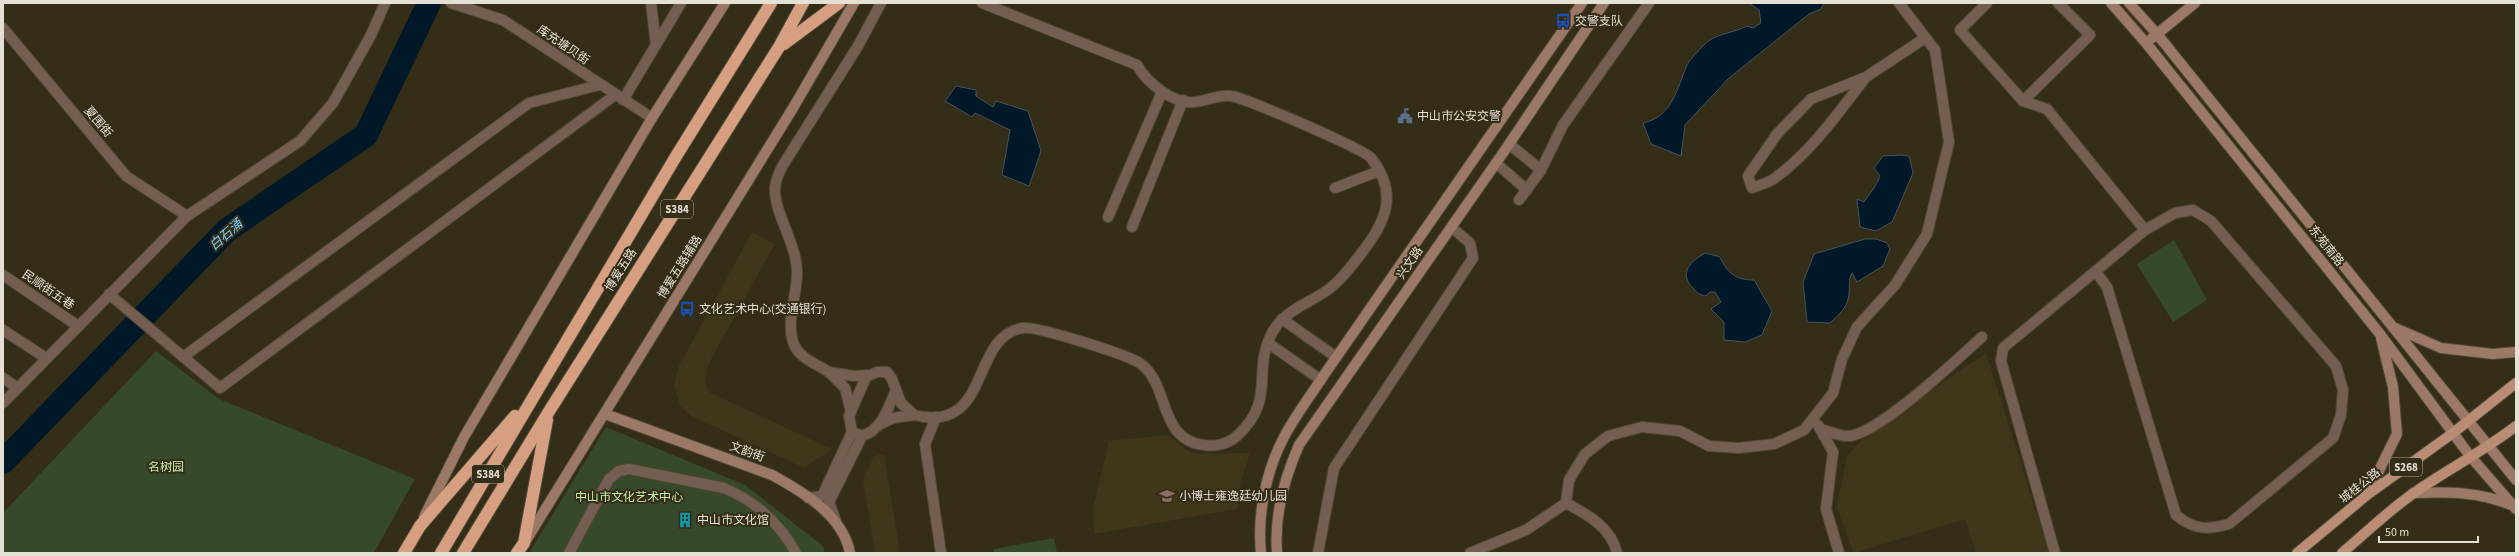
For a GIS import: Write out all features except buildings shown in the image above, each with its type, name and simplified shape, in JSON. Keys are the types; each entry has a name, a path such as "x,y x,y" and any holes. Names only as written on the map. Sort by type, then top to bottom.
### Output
{"highway":[{"name":"博爱五路","path":"441,553 675,158 771,3"},
{"name":"博爱五路","path":"463,553 548,413 779,47 804,3"},
{"path":"779,47 839,3"},
{"path":"404,553 420,526 534,394"},
{"path":"521,548 548,413"}],"main road":[{"name":"城桂公路","path":"2297,553 2367,495 2453,433 2468,418 2516,383"},
{"name":"S268","path":"2342,553 2413,493 2470,456 2491,446 2516,426"}],"street":[{"path":"3,404 46,358 187,216 300,141 333,103 371,35 385,3"},
{"path":"651,3 656,44"},
{"path":"109,294 220,388 619,98 656,44 681,3"},
{"path":"420,526 464,437 652,118 725,3"},
{"name":"博爱五路辅路","path":"521,548 789,114 854,3"},
{"path":"851,412 845,388 830,372 800,355 792,342 791,318 797,271 788,230 776,201 774,186 783,165 854,52 881,3"},
{"path":"879,424 893,418 914,415 926,418 958,412 969,399 988,360 1006,335 1023,328 1046,330 1141,364 1154,382 1171,424 1184,438 1193,444 1216,447 1236,438 1260,404 1265,353 1268,343 1282,319 1292,310 1327,290 1341,279 1376,236 1385,217 1386,198 1379,171 1370,156 1350,144 1230,96 1191,103 1162,92 1142,74 1137,65 982,3"},
{"name":"兴文路","path":"1261,553 1262,504 1271,471 1284,437 1336,357 1582,3"},
{"name":"兴文路","path":"1277,553 1280,505 1284,482 1299,445 1496,163 1604,3"},
{"path":"1519,200 1541,170 1563,125 1649,3"},
{"path":"1470,553 1526,530 1566,503 1569,480 1585,454 1608,436 1642,427 1680,431 1709,446 1740,448 1774,444 1804,430 1814,418 1833,393 1842,359 1857,327 1895,285 1927,234 1949,142 1935,50 1899,3"},
{"path":"1987,3 1960,30 2023,101 2047,109 2145,230"},
{"path":"2023,101 2090,35 2058,3"},
{"name":"东苑南路","path":"2111,3 2146,42 2380,334 2470,456 2514,507"},
{"name":"东苑南路","path":"2129,3 2157,34 2390,326 2491,446 2516,480"},
{"path":"2146,42 2195,3"},
{"name":"库充塘贝街","path":"457,4 503,20 599,85 652,118"},
{"name":"夏围街","path":"3,28 126,176 187,216"},
{"path":"1866,77 1838,114 1804,151 1774,179 1752,188 1748,176 1777,134 1811,99 1866,77 1925,38"},
{"path":"183,357 529,103 599,85"},
{"path":"1108,217 1162,92"},
{"path":"1132,227 1183,100"},
{"path":"1509,144 1541,170"},
{"path":"1496,163 1527,190"},
{"path":"1335,188 1379,171"},
{"path":"2055,553 2001,361 2003,348 2145,230 2175,213 2193,210 2211,221 2336,366 2343,390 2341,415 2332,438 2229,524 2212,528 2189,526 2176,515 2107,287 2096,272"},
{"path":"1318,553 1334,468 1473,258 1470,243 1451,227"},
{"name":"民顺街五巷","path":"3,275 78,326"},
{"path":"1282,319 1336,357"},
{"path":"2390,326 2441,348 2494,354 2516,352"},
{"path":"3,330 46,358"},
{"path":"2367,495 2396,434 2393,387 2380,334"},
{"path":"1820,429 1850,436 1874,426 1925,387 1982,337"},
{"path":"1268,343 1321,380"},
{"path":"830,372 854,376 869,375 877,372 887,372 892,379 901,403 914,415"},
{"path":"869,375 866,377 851,412 849,425 852,432 862,436 872,433 879,424 896,390"},
{"path":"3,378 18,388"},
{"name":"文韵街","path":"605,414 772,475 797,489 836,521 847,538 850,553"},
{"path":"936,417 925,444 941,553"},
{"path":"1814,418 1833,452 1826,509 1839,553"},
{"path":"808,498 822,496 852,432"},
{"path":"836,521 829,502 862,436"},
{"path":"569,553 609,480 619,471 630,469 724,488 736,493 776,522 796,553"},
{"path":"2413,493 2458,491 2490,496 2514,507"},
{"path":"1566,503 1595,519 1614,544 1617,553"}],"shaded area":[{"path":"752,232 775,244 709,363 705,381 709,392 832,449 804,468 693,417 680,406 674,385 679,366"},
{"path":"1986,353 2049,553 1976,553 1965,519 1854,553 1837,507 1847,456 1868,433"},
{"name":"小博士雍逸廷幼儿园","path":"1168,435 1190,452 1200,454 1250,453 1240,484 1237,509 1094,534 1093,508 1109,441"},
{"path":"884,454 900,553 875,553 863,480 874,456"}],"green space":[{"path":"2174,240 2207,300 2173,322 2137,264"},
{"name":"名树园","path":"156,351 219,399 415,479 374,553 3,553 3,513"},
{"name":"中山市文化艺术中心","path":"606,427 745,485 823,546 825,553 529,553"},
{"path":"1054,538 1057,553 994,553 993,549"}],"water":[{"path":"1749,3 1824,3 1821,9 1809,14 1729,78 1685,125 1681,156 1651,144 1643,123 1653,120 1661,115 1667,108 1672,101 1687,65 1696,53 1711,39 1747,26 1753,28 1761,23 1759,10"},
{"path":"956,86 976,90 976,96 993,107 996,101 1028,111 1041,151 1029,186 1002,175 1010,130 975,113 972,117 945,101"},
{"path":"1883,156 1909,156 1913,173 1892,222 1876,231 1860,227 1857,199 1864,202 1877,183 1880,176 1874,168"},
{"path":"1865,239 1876,239 1887,243 1890,249 1883,266 1857,282 1852,273 1847,303 1830,323 1807,322 1803,282 1814,254"},
{"path":"1706,253 1720,257 1729,271 1737,277 1754,280 1772,311 1762,335 1745,342 1724,340 1724,322 1711,309 1721,302 1715,292 1710,292 1706,296 1694,290 1687,277 1688,268 1691,263"}],"waterway":[{"name":"白石涌","path":"3,462 227,230 366,135 429,3"}],"place":[{"name":"交警支队","path":"1563,21"},
{"name":"中山市公安交警","path":"1405,116"},
{"name":"文化艺术中心(交通银行)","path":"687,309"},
{"name":"小博士雍逸廷幼儿园","path":"1167,496"},
{"name":"中山市文化馆","path":"685,520"}]}
